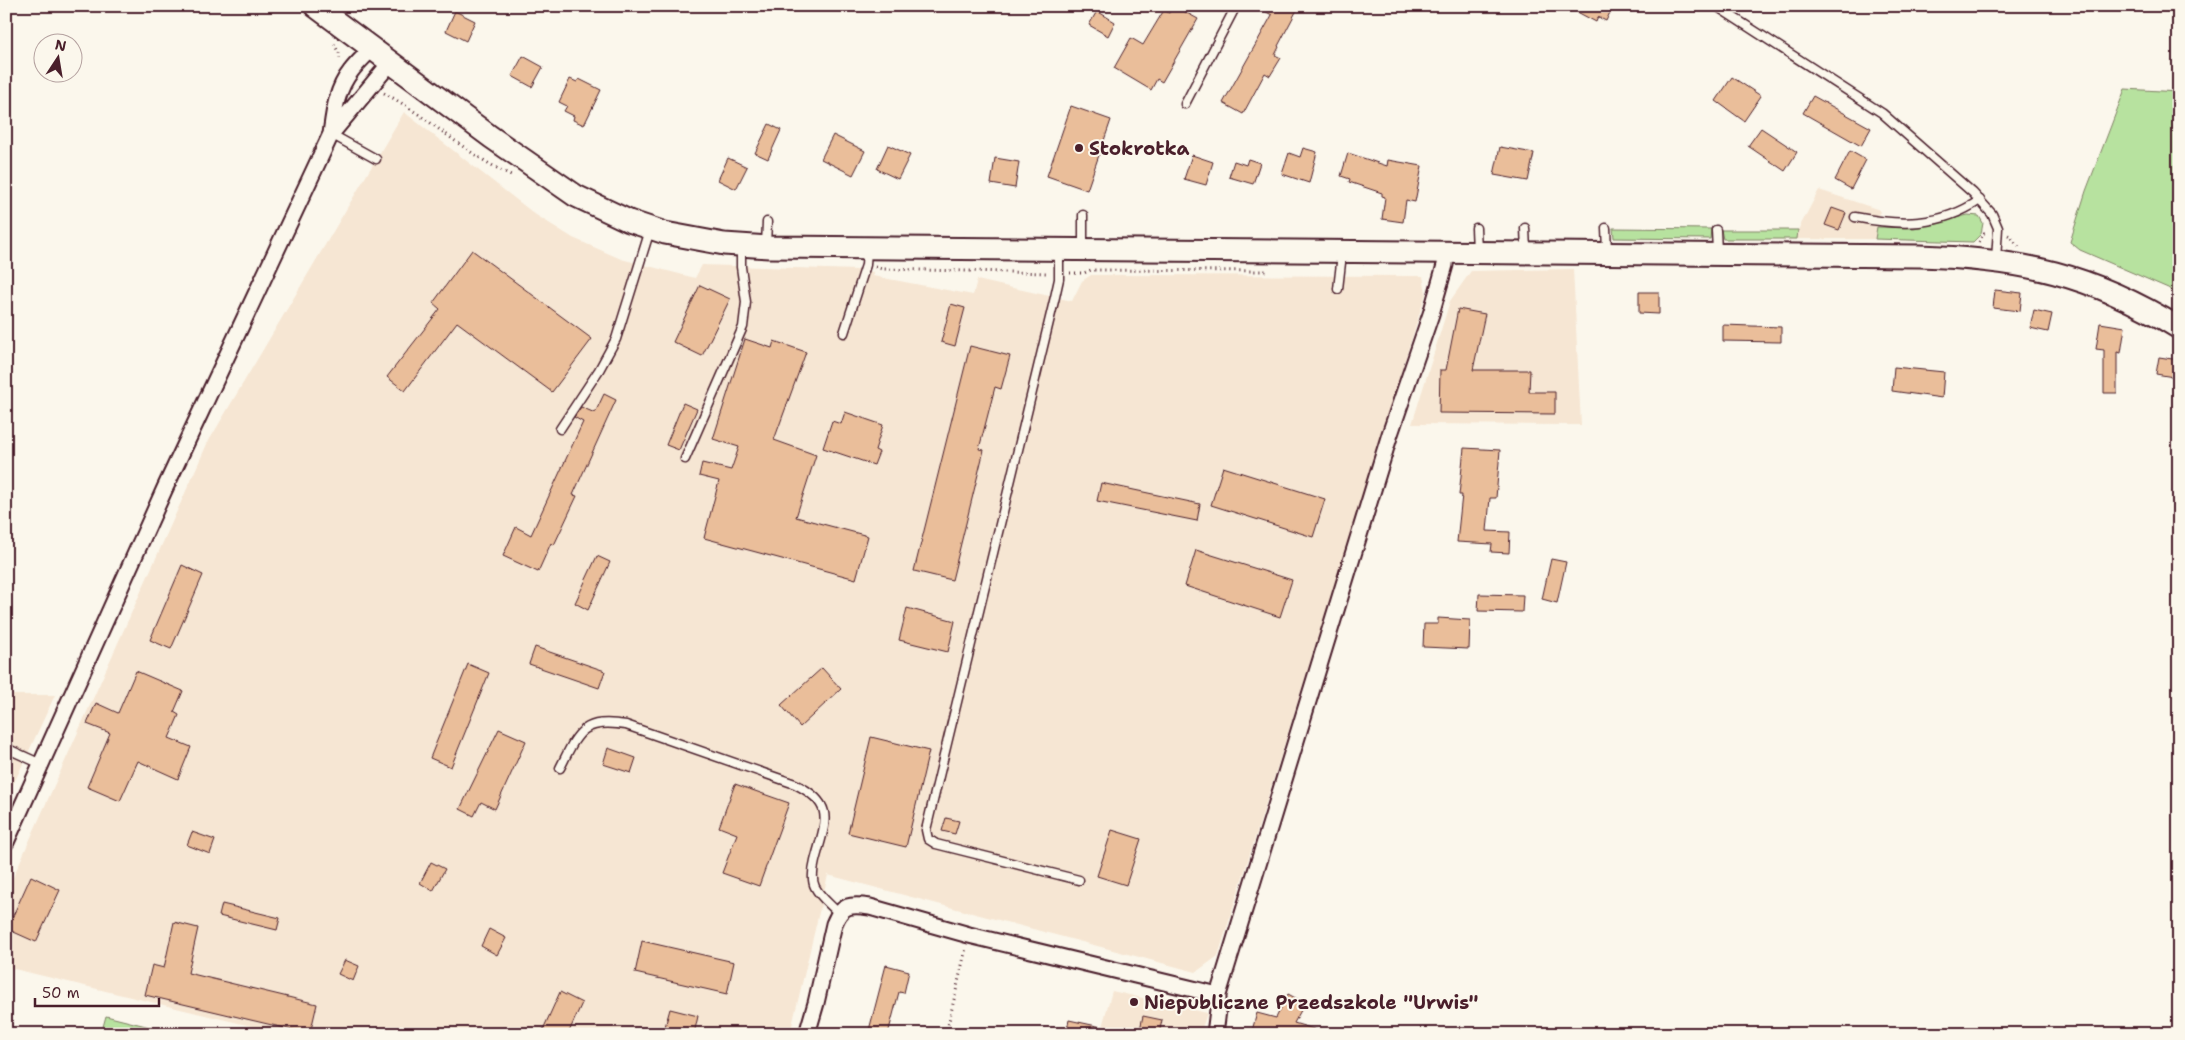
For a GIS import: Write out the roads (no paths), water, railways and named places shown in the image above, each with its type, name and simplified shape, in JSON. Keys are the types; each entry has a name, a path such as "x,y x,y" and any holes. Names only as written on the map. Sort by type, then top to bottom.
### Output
{"main road":[{"path":"316,6 566,190 613,214 650,229 693,239 741,246 766,247 1920,256 1996,260 2036,267 2083,281 2122,297 2179,328"}],"street":[{"path":"331,134 336,101 343,83 349,72 372,48"},
{"path":"6,842 165,488 331,134 391,62"},
{"path":"1215,1034 1218,995 1390,434 1431,314 1445,265 1446,253"},
{"path":"807,1034 838,913 846,907 855,905 870,907 969,935 1218,995"}],"lane":[{"path":"1185,104 1236,6"},
{"path":"1716,6 1882,113 1980,200 1992,214 1998,228 1996,260"},
{"path":"331,134 376,159"},
{"path":"1855,217 1885,223 1916,223 1961,211 1980,200"},
{"path":"1083,216 1083,250"},
{"path":"766,247 767,222"},
{"path":"1476,228 1477,253"},
{"path":"1525,228 1526,254"},
{"path":"1606,228 1607,254"},
{"path":"560,429 599,370 616,339 650,229"},
{"path":"1716,230 1717,255"},
{"path":"685,459 743,327 746,302 741,267 741,246"},
{"path":"844,333 866,265 867,248"},
{"path":"1059,250 1059,279 1055,297 926,830 928,839 936,844 1079,880"},
{"path":"1338,289 1342,252"},
{"path":"560,768 577,734 591,726 608,722 626,725 795,784 809,791 820,801 825,812 824,827 814,865 814,882 820,894 838,913"},
{"path":"6,748 41,764"}],"place":[{"name":"Stokrotka","path":"1079,148"},
{"name":"Niepubliczne Przedszkole \"Urwis\"","path":"1134,1002"}]}
